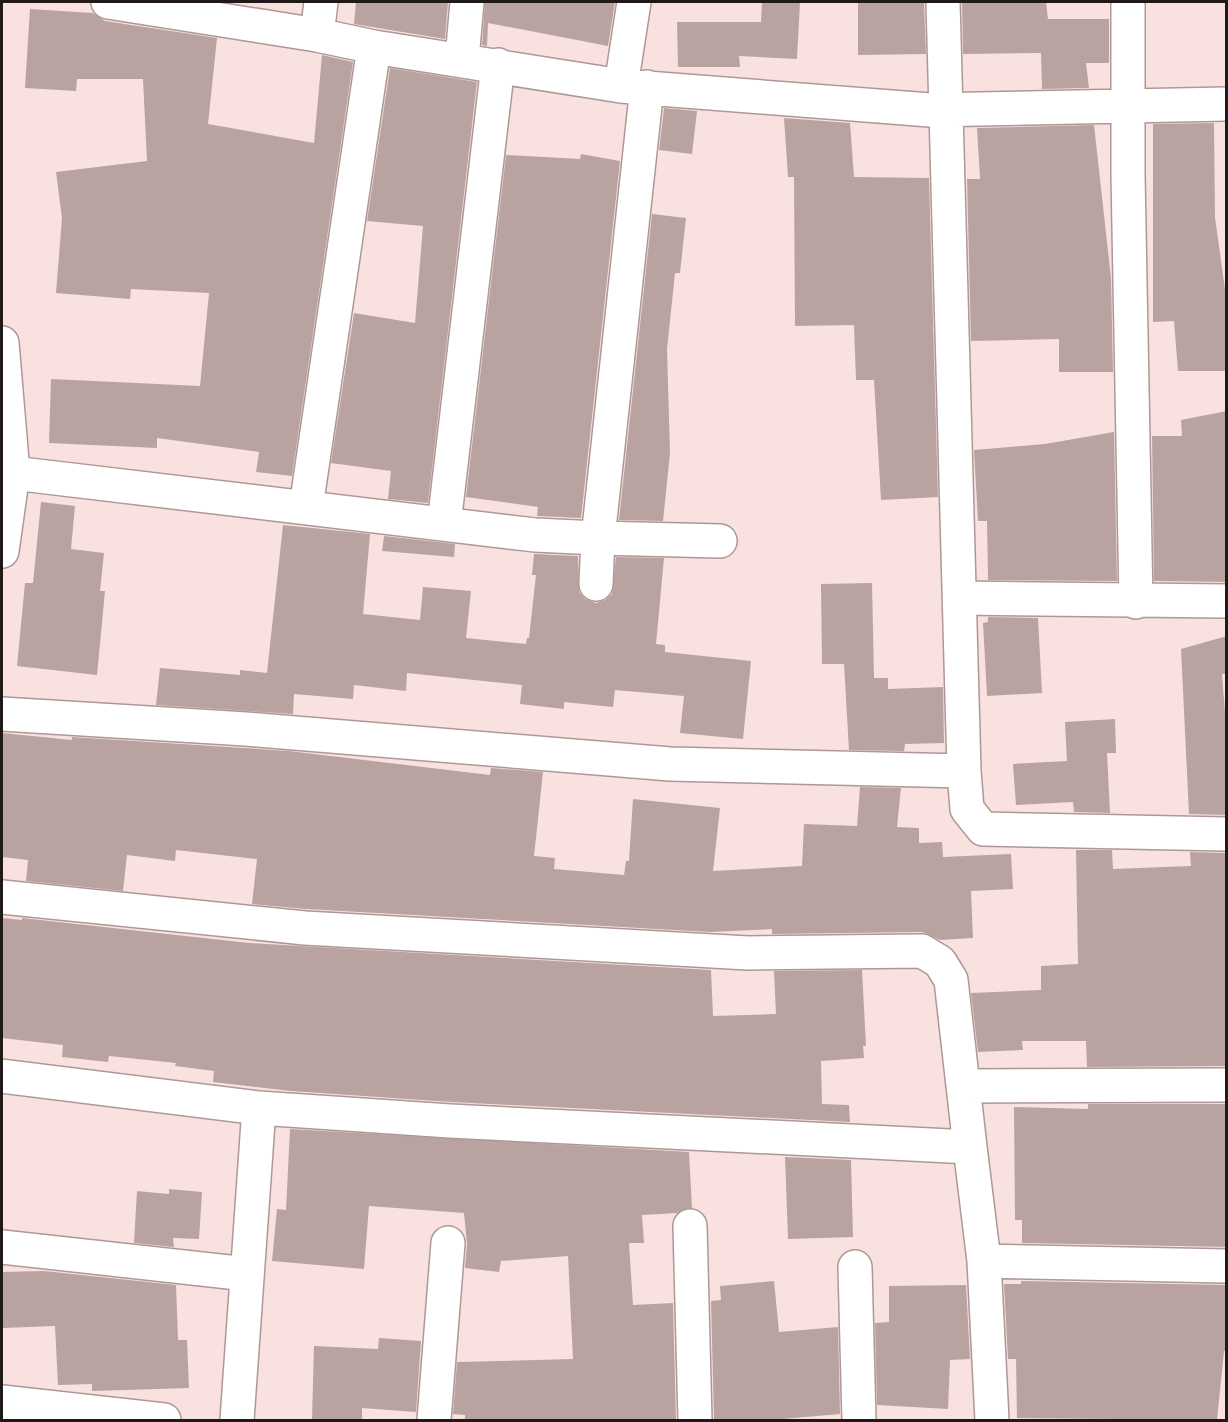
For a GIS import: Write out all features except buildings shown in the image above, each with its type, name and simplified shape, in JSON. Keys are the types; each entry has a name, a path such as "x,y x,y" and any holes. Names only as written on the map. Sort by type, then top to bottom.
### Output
{"street":[{"path":"108,2 204,9 374,47 634,86 870,107 948,110 1227,104"},
{"path":"317,35 321,2"},
{"path":"462,59 467,2"},
{"path":"596,584 634,86 634,2"},
{"path":"943,2 948,110 964,771 967,809 983,829 1227,834"},
{"path":"1128,2 1128,175 1136,602"},
{"path":"306,507 374,47"},
{"path":"444,524 498,65"},
{"path":"2,343 4,397 13,473 2,551"},
{"path":"13,473 536,536 720,542"},
{"path":"960,598 1136,602 1227,601"},
{"path":"2,714 246,729 670,764 964,771"},
{"path":"2,897 317,928 748,953 922,951 940,962 951,980 984,1262 992,1420"},
{"path":"2,1077 259,1108 450,1121 970,1147"},
{"path":"964,1086 1227,1085"},
{"path":"237,1420 259,1108"},
{"path":"690,1226 695,1420"},
{"path":"434,1420 448,1243"},
{"path":"2,1247 247,1274"},
{"path":"984,1262 1227,1266"},
{"path":"855,1267 859,1420"},
{"path":"2,1402 164,1420"}]}
